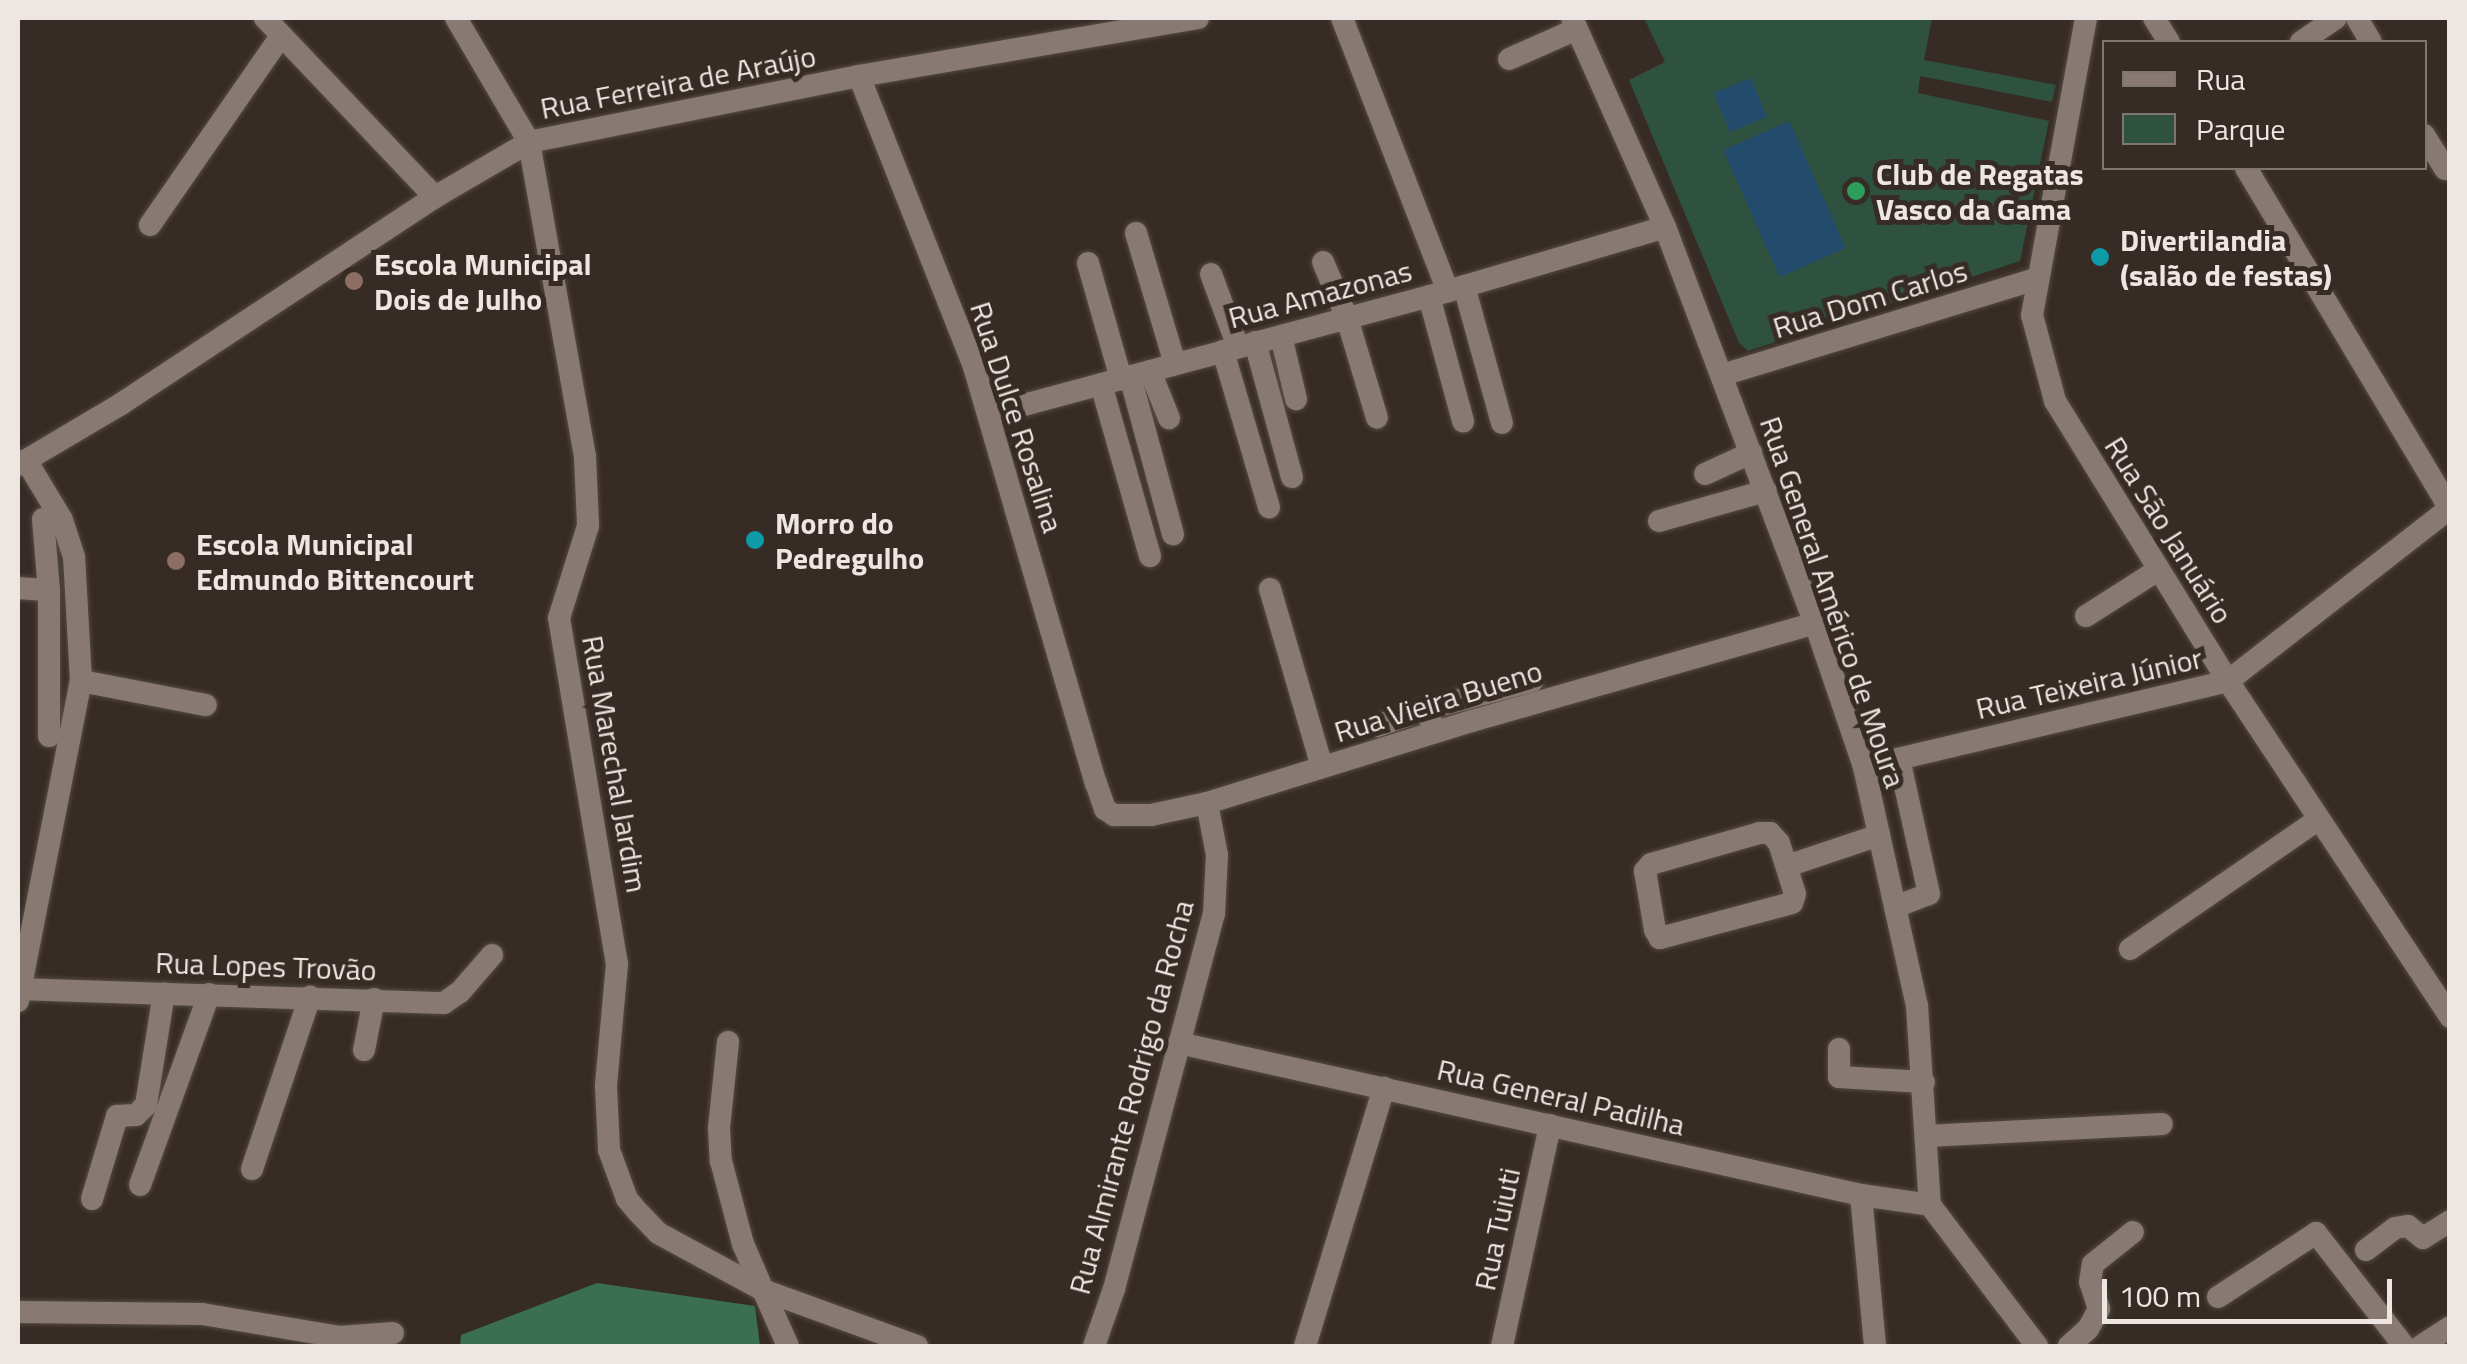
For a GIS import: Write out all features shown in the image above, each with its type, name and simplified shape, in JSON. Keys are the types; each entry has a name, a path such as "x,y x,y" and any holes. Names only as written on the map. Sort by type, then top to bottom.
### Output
{"street":[{"path":"265,18 435,197"},
{"name":"Rua Marechal Jardim","path":"456,18 529,142 586,456 588,526 559,618 618,964 606,1086 608,1150 628,1200 658,1233 762,1290 917,1346"},
{"name":"Rua Ferreira de Araújo","path":"22,462 121,404 435,197 529,142 859,76 1198,18"},
{"path":"1342,18 1502,423"},
{"name":"Rua São Januário","path":"2086,18 2032,315 2056,401 2228,681 2448,1009"},
{"path":"2154,18 2168,40"},
{"path":"2304,40 2336,18"},
{"path":"2357,18 2370,40"},
{"path":"1509,59 1575,23"},
{"name":"Rua General Américo de Moura","path":"1575,23 1665,227 1815,623 1864,767 1916,1006 1930,1205"},
{"path":"150,225 281,36"},
{"name":"Rua Dulce Rosalina","path":"859,76 990,414 1096,783"},
{"path":"2427,139 2444,169"},
{"path":"2247,170 2449,508"},
{"name":"Rua Amazonas","path":"990,414 1447,291 1665,227"},
{"path":"1136,233 1175,364"},
{"path":"1322,262 1347,318 1377,418"},
{"path":"1088,263 1174,534"},
{"path":"1211,274 1292,477"},
{"name":"Rua Dom Carlos","path":"1722,376 2036,278"},
{"path":"1447,291 1463,421"},
{"path":"1281,336 1296,399"},
{"path":"1239,347 1269,507"},
{"path":"1126,378 1169,418"},
{"path":"1126,378 1150,556"},
{"path":"1704,474 1752,453"},
{"path":"19,993 81,681 74,556 62,520 22,462"},
{"path":"1659,521 1766,492"},
{"name":"Rua Teixeira Júnior","path":"1864,767 2228,681 2449,508"},
{"path":"43,519 49,590 48,736"},
{"path":"2086,616 2158,570"},
{"path":"18,588 49,590"},
{"path":"1270,589 1322,767"},
{"name":"Rua Vieira Bueno","path":"1096,783 1105,809 1114,815 1151,815 1207,803 1322,767 1431,721 1815,623"},
{"path":"1377,726 1431,721 1532,680"},
{"path":"81,681 206,705"},
{"path":"1895,907 1930,894 1899,759"},
{"name":"Rua Almirante Rodrigo da Rocha","path":"1094,1346 1114,1289 1214,914 1217,855 1207,803"},
{"path":"2130,949 2318,819"},
{"path":"1770,832 1780,842 1786,866 1796,894 1792,904 1668,939 1655,930 1643,878 1651,864 1770,832"},
{"path":"1786,866 1879,835"},
{"name":"Rua Lopes Trovão","path":"19,993 209,994 444,1003 460,992 492,955"},
{"path":"92,1199 116,1116 136,1115 146,1105 164,993"},
{"path":"140,1185 209,994"},
{"path":"252,1169 310,997"},
{"path":"364,1050 374,999"},
{"path":"728,1042 719,1128 721,1162 743,1244 788,1346"},
{"name":"Rua General Padilha","path":"1179,1043 1861,1196 1930,1205"},
{"path":"1839,1049 1839,1078 1924,1082"},
{"path":"1305,1346 1384,1088"},
{"name":"Rua Tuiuti","path":"1502,1346 1550,1124"},
{"path":"1927,1136 2162,1124"},
{"path":"1861,1196 1875,1346"},
{"path":"1930,1205 2038,1346"},
{"path":"2366,1250 2395,1228 2408,1226 2423,1238 2450,1222"},
{"path":"2069,1346 2088,1329 2099,1310 2090,1282 2093,1264 2133,1232"},
{"path":"2218,1297 2316,1233 2404,1346"},
{"path":"18,1312 202,1314 339,1337 393,1333"},
{"path":"2421,1346 2450,1327"}],"green space":[{"name":"Club de Regatas Vasco da Gama","path":"1644,18 1932,18 1924,60 2056,85 2052,102 1920,76 1918,93 2049,121 2020,261 1748,351 1739,343 1629,80 1665,62"},
{"path":"597,1283 755,1306 760,1346 460,1346 461,1335"}],"water":[{"path":"1751,78 1767,117 1730,132 1714,93"},
{"path":"1789,121 1846,248 1780,277 1723,150"}],"place":[{"name":"Club de Regatas Vasco da Gama","path":"1856,191"},
{"name":"Divertilandia (salão de festas)","path":"2100,257"},
{"name":"Escola Municipal Dois de Julho","path":"354,281"},
{"name":"Morro do Pedregulho","path":"755,540"},
{"name":"Escola Municipal Edmundo Bittencourt","path":"176,561"}]}
